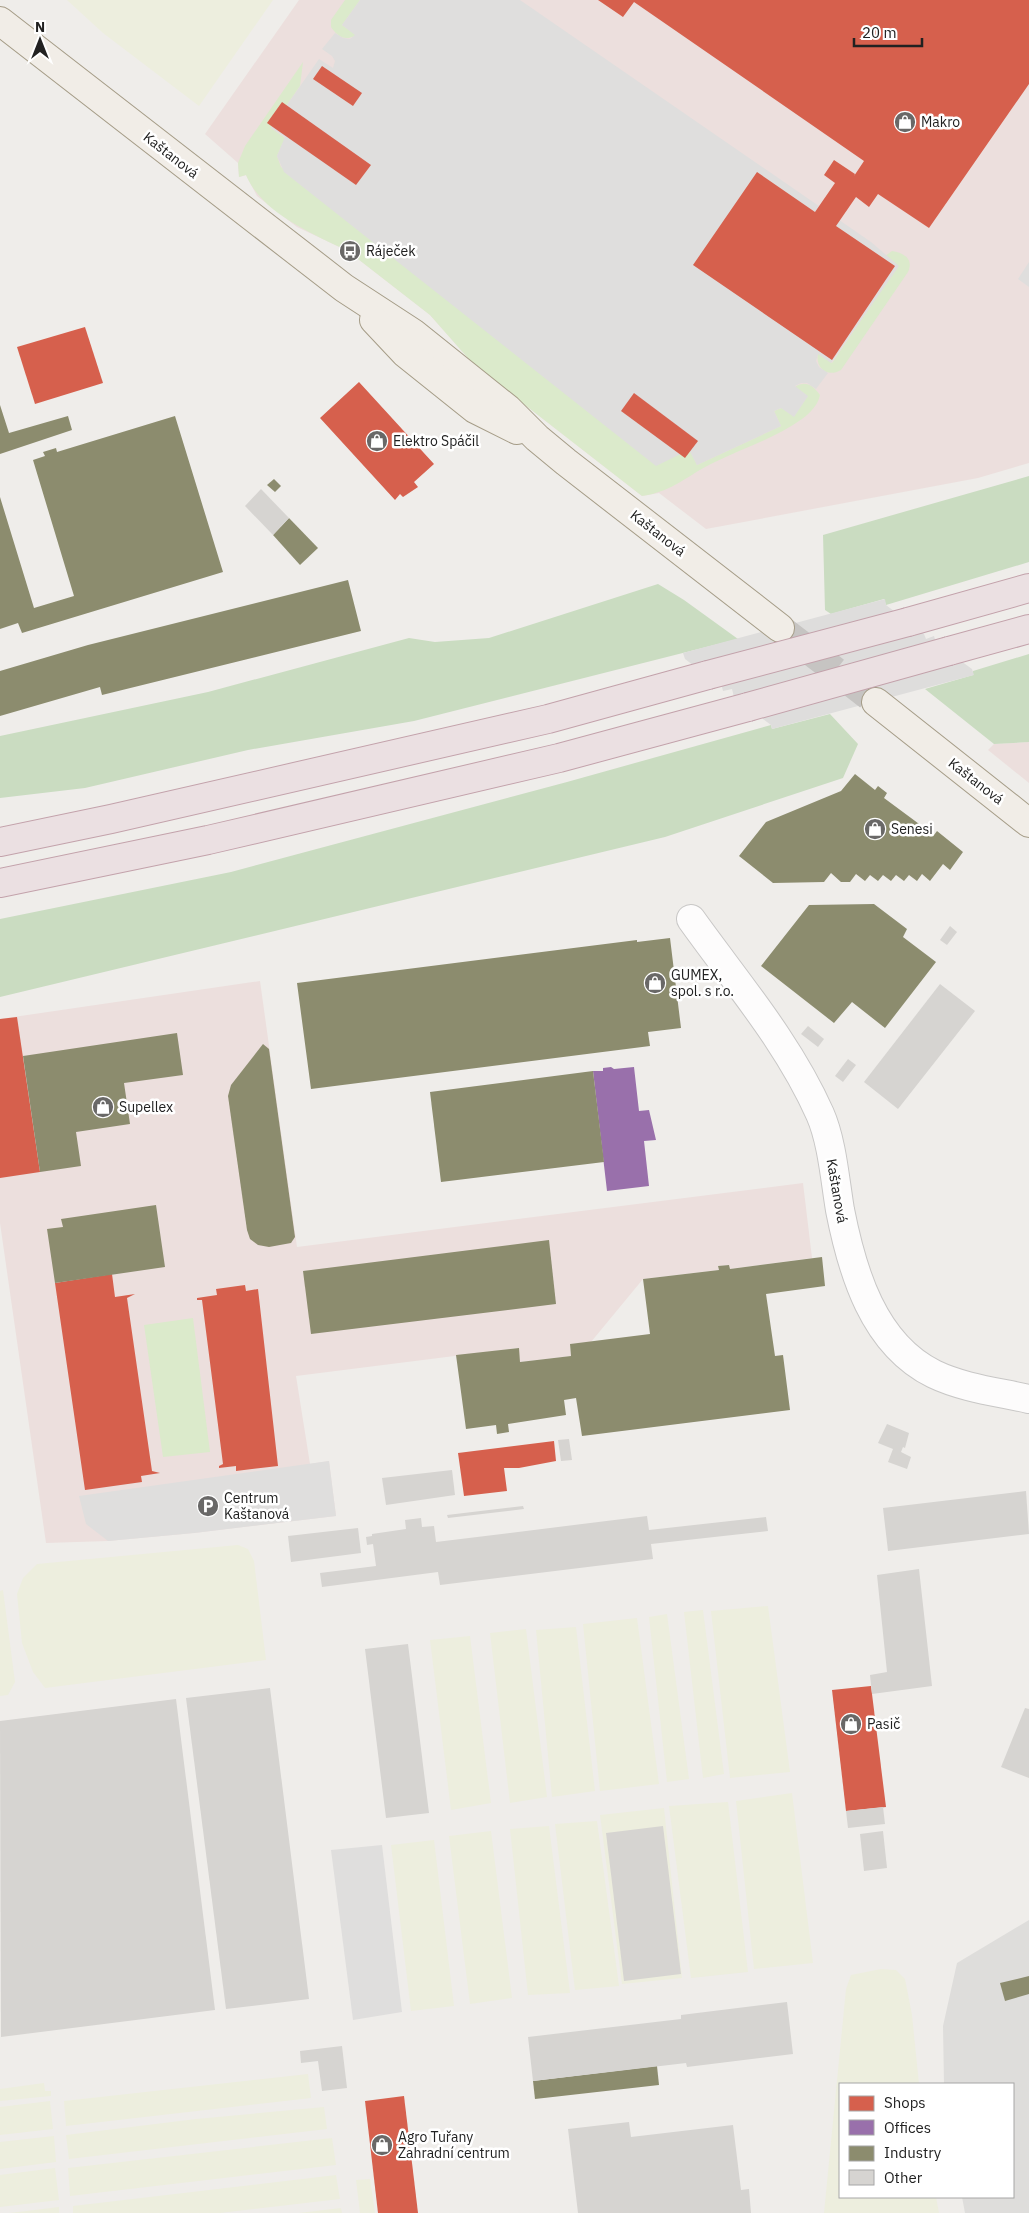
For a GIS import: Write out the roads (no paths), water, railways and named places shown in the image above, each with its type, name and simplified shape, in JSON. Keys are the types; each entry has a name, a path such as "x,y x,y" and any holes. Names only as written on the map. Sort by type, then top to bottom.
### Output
{"highway":[{"path":"0,842 111,819 548,718 1029,588"},
{"path":"0,883 208,840 559,758 1029,629"},
{"path":"0,823 111,819"}],"main road":[{"name":"Kaštanová","path":"0,20 344,288 405,352 475,410 537,438 780,628"},
{"name":"Kaštanová","path":"876,702 1029,823"}],"street":[{"name":"Kaštanová","path":"691,919 796,1064 821,1116 848,1244 869,1309 897,1348 934,1374 974,1387 1029,1399"}],"tunnel":[{"path":"780,628 876,702"}],"place":[{"name":"Makro","path":"905,122"},
{"name":"Ráječek","path":"350,251"},
{"name":"Elektro Spáčil","path":"377,441"},
{"name":"Senesi","path":"875,829"},
{"name":"GUMEX, spol. s r.o.","path":"655,983"},
{"name":"Supellex","path":"103,1107"},
{"name":"Centrum Kaštanová","path":"208,1506"},
{"name":"Pasič","path":"851,1724"},
{"name":"Agro Tuřany Zahradní centrum","path":"382,2145"}]}
